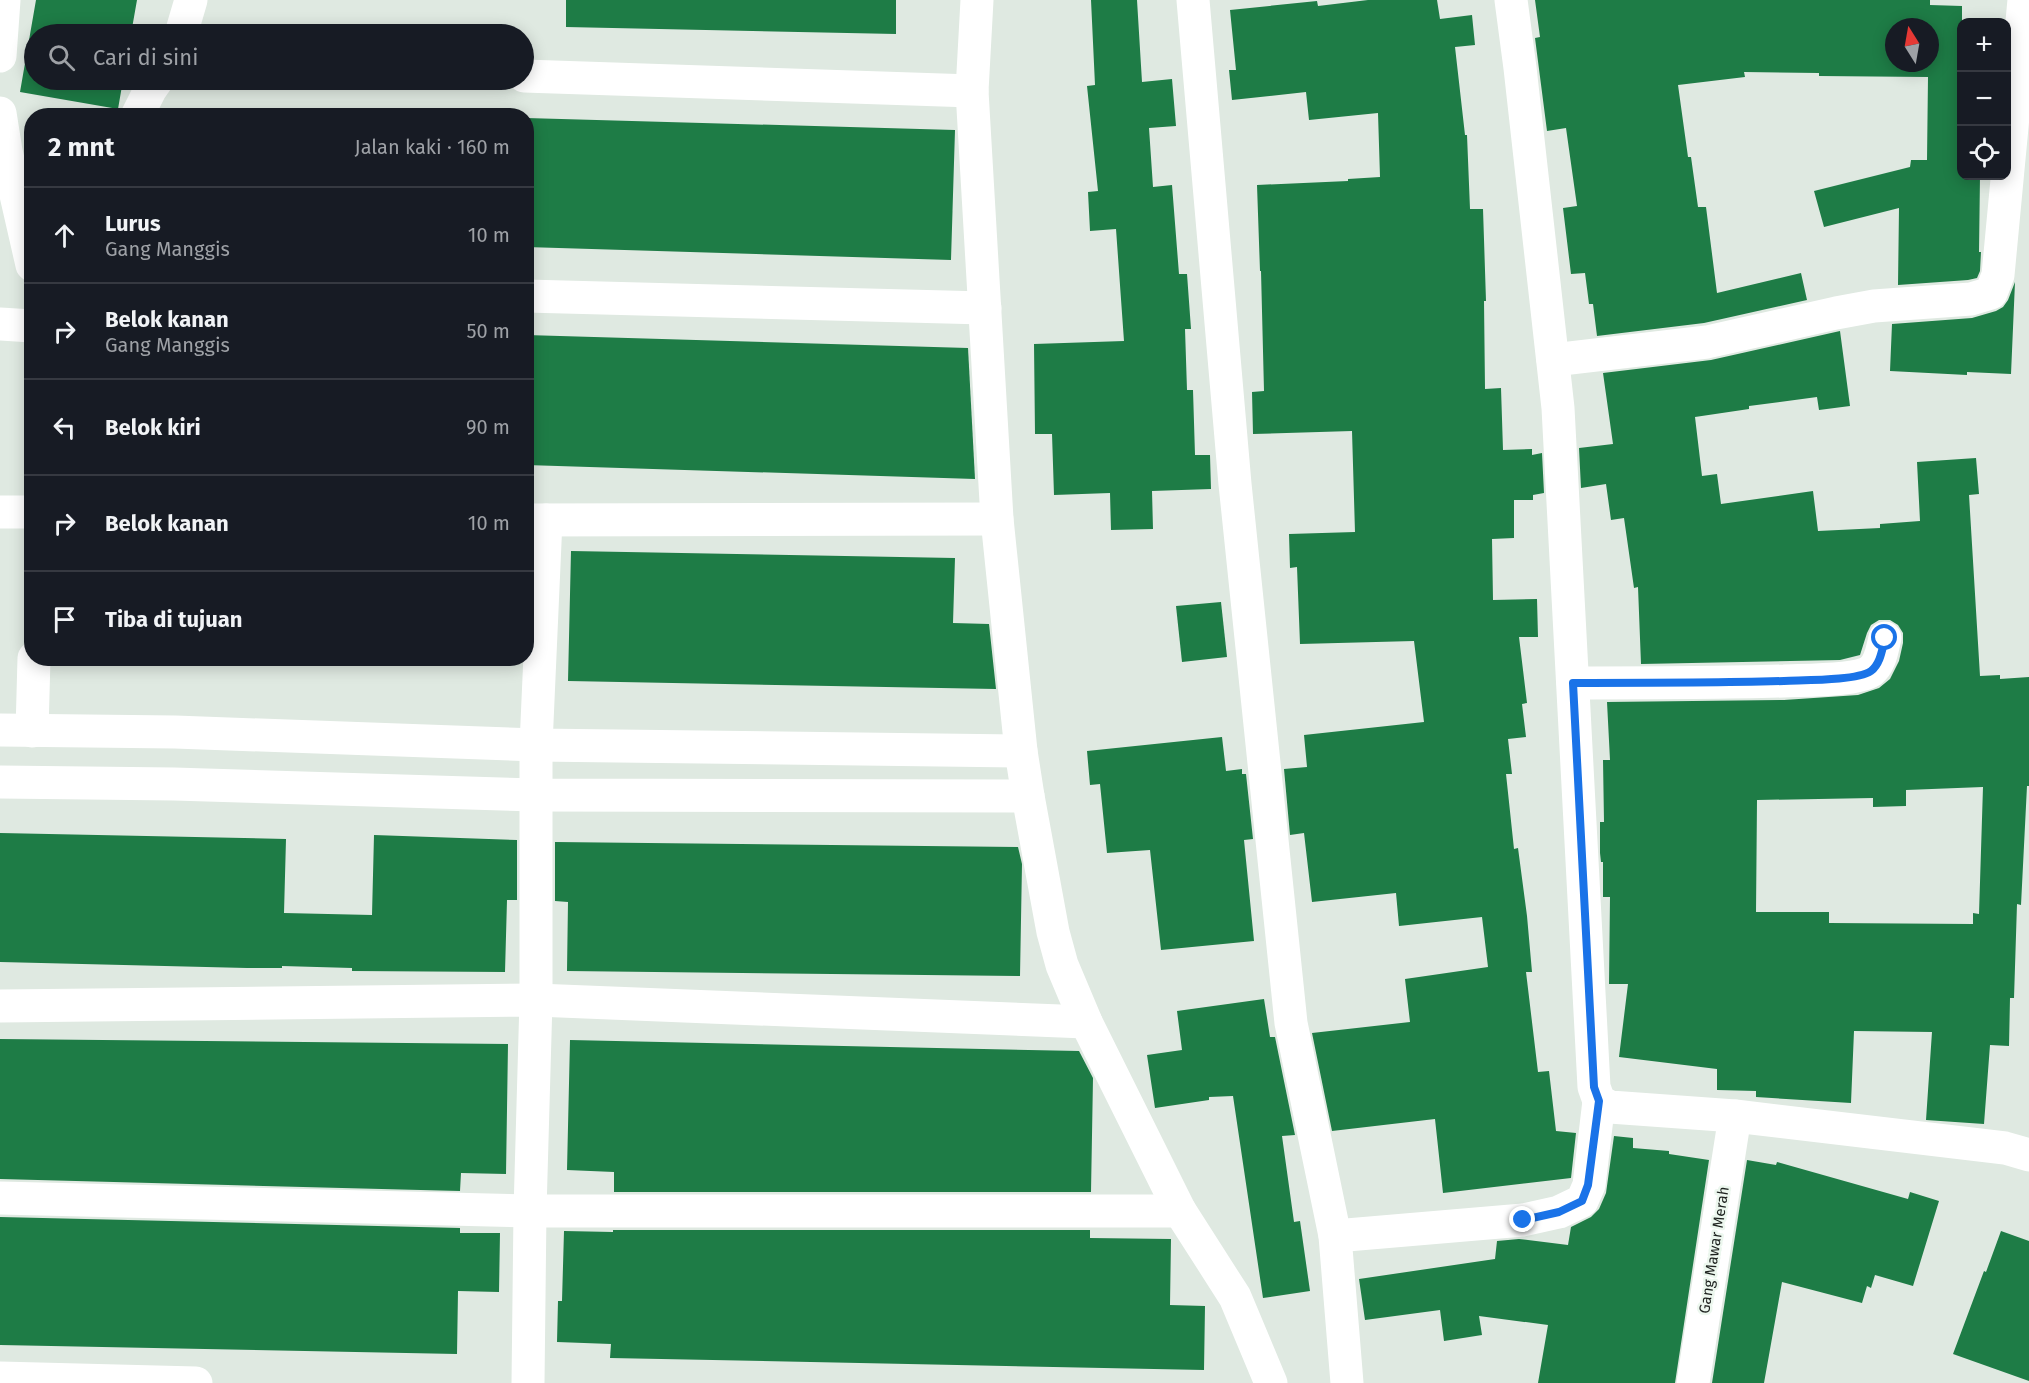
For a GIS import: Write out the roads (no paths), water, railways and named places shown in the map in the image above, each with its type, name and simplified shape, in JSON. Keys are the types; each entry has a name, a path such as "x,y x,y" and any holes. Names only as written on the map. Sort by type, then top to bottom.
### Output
{"street":[{"path":"0,56 4,0"},
{"path":"184,24 191,0"},
{"path":"978,0 972,91 997,519 1021,751 1053,932 1062,965 1086,1022 1180,1210 1235,1297 1271,1383"},
{"path":"1193,0 1235,484 1291,1023 1335,1236 1347,1383"},
{"path":"1335,1236 1523,1220 1559,1212 1582,1201 1588,1185 1599,1101 1594,1087 1553,360 1511,0"},
{"path":"1553,360 1707,342 1874,306 1971,299 1991,293 1998,275 2024,0"},
{"path":"534,76 972,91"},
{"path":"141,108 150,90"},
{"path":"0,113 6,152 24,230"},
{"path":"534,296 984,308"},
{"path":"0,324 24,326"},
{"path":"0,512 24,512"},
{"path":"528,1383 536,1000 536,520 997,519"},
{"path":"1573,683 1813,680 1851,676 1870,671 1879,662 1885,638"},
{"path":"32,731 34,666"},
{"path":"0,730 175,732 536,745 1021,751"},
{"path":"174,784 175,732"},
{"path":"0,782 174,784 536,795 1028,796"},
{"path":"0,1006 536,1000 1086,1022"},
{"path":"1599,1101 1610,1107 1735,1116 2017,1152"},
{"name":"Gang Mawar Merah","path":"1693,1383 1735,1116"},
{"path":"0,1198 530,1211 1180,1210"},
{"path":"0,1378 196,1383"}]}
